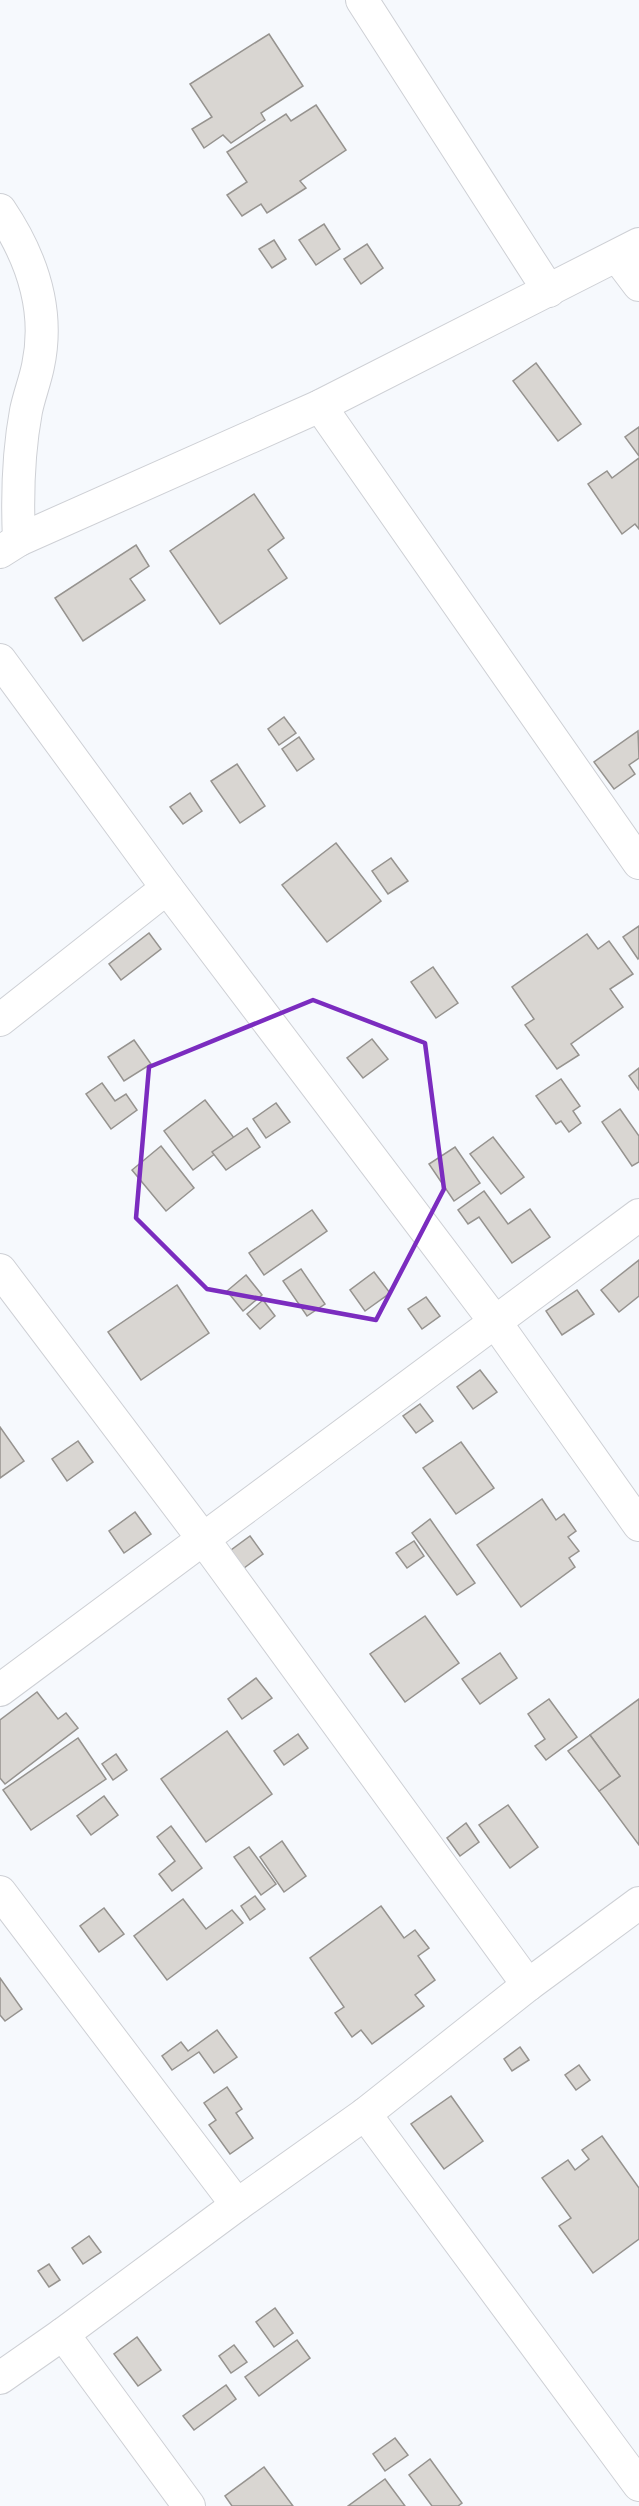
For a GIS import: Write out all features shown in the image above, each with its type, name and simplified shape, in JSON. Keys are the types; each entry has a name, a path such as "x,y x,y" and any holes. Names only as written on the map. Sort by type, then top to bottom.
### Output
{"street":[{"path":"362,0 549,291"},
{"path":"0,210 20,242 32,270 39,299 42,332 39,364 26,411 10,546"},
{"path":"10,546 320,406 628,250 639,285"},
{"path":"320,406 639,864"},
{"path":"0,660 167,888 496,1323 639,1525"},
{"path":"0,1020 167,888"},
{"path":"0,1690 639,1215"},
{"path":"0,1270 204,1540 528,1985"},
{"path":"0,1892 237,2205"},
{"path":"0,2378 365,2114 528,1985 639,1903"},
{"path":"365,2114 639,2485"},
{"path":"63,2334 189,2506"}],"highlighted area":[{"path":"313,1000 425,1043 444,1189 376,1320 207,1289 136,1218 149,1067"}],"building":[{"path":"269,34 303,86 261,113 265,120 231,143 223,135 204,148 192,129 212,117 190,84"},
{"path":"316,105 346,150 300,181 306,188 267,213 261,204 242,216 227,195 247,182 227,152 286,114 291,121"},
{"path":"324,224 340,249 316,265 299,240"},
{"path":"274,240 286,259 272,268 259,249"},
{"path":"367,244 383,268 361,284 344,259"},
{"path":"536,363 581,424 558,441 513,381"},
{"path":"639,427 639,456 625,437"},
{"path":"639,458 639,529 635,524 622,534 588,484 607,471 612,478"},
{"path":"254,494 284,538 268,550 287,578 220,624 170,551"},
{"path":"136,545 149,566 130,579 145,600 83,641 55,598"},
{"path":"284,717 296,733 279,745 268,729"},
{"path":"638,731 639,758 629,765 635,774 614,789 594,762"},
{"path":"299,737 314,759 297,771 282,749"},
{"path":"237,764 265,806 240,823 211,781"},
{"path":"190,793 202,811 183,824 170,807"},
{"path":"336,843 381,901 327,942 282,885"},
{"path":"391,858 408,881 388,894 372,871"},
{"path":"639,926 639,958 638,959 623,937"},
{"path":"149,933 161,949 121,980 109,964"},
{"path":"587,934 598,949 609,941 633,974 610,989 623,1007 571,1044 579,1055 557,1069 525,1025 534,1019 512,987"},
{"path":"433,967 458,1003 436,1018 411,982"},
{"path":"372,1039 388,1059 363,1078 347,1058"},
{"path":"134,1040 151,1064 124,1081 108,1057"},
{"path":"639,1068 639,1090 629,1076"},
{"path":"561,1079 580,1106 573,1111 581,1123 569,1132 561,1121 556,1124 536,1096"},
{"path":"102,1083 115,1101 126,1094 137,1110 111,1129 86,1094"},
{"path":"205,1100 235,1139 193,1170 164,1131"},
{"path":"276,1103 290,1122 266,1138 253,1119"},
{"path":"620,1109 639,1136 639,1162 632,1166 602,1122"},
{"path":"247,1128 260,1147 226,1170 212,1152"},
{"path":"493,1137 524,1177 501,1194 470,1154"},
{"path":"161,1146 194,1188 166,1211 132,1170"},
{"path":"455,1147 480,1183 454,1201 429,1164"},
{"path":"484,1191 508,1224 530,1209 550,1237 512,1263 479,1217 468,1224 458,1210"},
{"path":"312,1210 327,1231 264,1275 249,1253"},
{"path":"639,1260 639,1296 619,1312 601,1290"},
{"path":"301,1269 325,1304 307,1316 283,1281"},
{"path":"374,1272 390,1293 365,1311 350,1290"},
{"path":"246,1275 262,1295 243,1311 227,1291"},
{"path":"177,1285 209,1333 141,1380 108,1332"},
{"path":"577,1290 594,1314 562,1335 546,1311"},
{"path":"426,1297 440,1316 422,1329 408,1309"},
{"path":"263,1300 275,1316 260,1329 247,1314"},
{"path":"480,1370 497,1392 473,1409 457,1387"},
{"path":"420,1404 433,1421 416,1433 403,1416"},
{"path":"0,1427 24,1461 0,1478"},
{"path":"78,1441 93,1462 67,1481 52,1459"},
{"path":"461,1442 494,1488 456,1514 423,1468"},
{"path":"542,1499 556,1520 564,1514 576,1531 568,1537 579,1551 569,1558 575,1567 521,1607 477,1545"},
{"path":"135,1512 151,1534 124,1553 109,1531"},
{"path":"430,1519 475,1583 457,1595 412,1533"},
{"path":"250,1536 263,1554 240,1571 227,1553"},
{"path":"414,1541 424,1556 407,1568 396,1553"},
{"path":"425,1616 459,1663 405,1702 370,1654"},
{"path":"500,1653 517,1678 480,1704 462,1679"},
{"path":"256,1678 272,1698 242,1719 228,1699"},
{"path":"37,1692 58,1719 66,1713 78,1728 5,1784 0,1778 0,1720"},
{"path":"549,1699 577,1737 546,1760 535,1746 545,1739 528,1714"},
{"path":"639,1699 639,1845 599,1791 620,1776 590,1735"},
{"path":"227,1731 272,1794 206,1842 161,1779"},
{"path":"298,1734 308,1748 284,1765 274,1751"},
{"path":"590,1735 620,1776 599,1791 568,1751"},
{"path":"78,1738 106,1779 31,1830 3,1790"},
{"path":"116,1754 127,1770 113,1780 102,1764"},
{"path":"104,1796 118,1815 91,1835 77,1816"},
{"path":"508,1805 538,1847 510,1868 479,1825"},
{"path":"466,1823 479,1842 460,1856 447,1838"},
{"path":"171,1826 202,1868 172,1891 159,1874 175,1861 157,1837"},
{"path":"282,1841 306,1876 284,1892 260,1857"},
{"path":"249,1847 276,1884 261,1895 234,1857"},
{"path":"255,1896 265,1909 250,1920 241,1906"},
{"path":"183,1899 206,1929 232,1910 243,1923 167,1980 134,1936"},
{"path":"381,1906 404,1938 415,1930 429,1948 418,1956 435,1980 415,1995 424,2006 372,2044 361,2030 352,2037 335,2013 344,2007 310,1958"},
{"path":"104,1908 124,1934 99,1952 80,1926"},
{"path":"0,1978 22,2009 5,2021 0,2015"},
{"path":"217,2030 237,2057 214,2073 199,2052 172,2070 162,2056 181,2042 188,2051"},
{"path":"520,2047 529,2060 512,2071 504,2059"},
{"path":"579,2065 590,2080 576,2090 565,2075"},
{"path":"227,2087 242,2109 236,2113 253,2138 230,2154 209,2125 216,2120 204,2103"},
{"path":"451,2096 483,2141 444,2169 411,2124"},
{"path":"602,2136 639,2188 639,2239 593,2273 559,2226 571,2218 542,2178 568,2160 575,2170 589,2159 582,2150"},
{"path":"89,2236 101,2252 83,2264 72,2248"},
{"path":"49,2264 60,2280 49,2287 38,2271"},
{"path":"275,2308 293,2333 274,2347 256,2322"},
{"path":"137,2337 161,2370 138,2386 114,2354"},
{"path":"297,2340 310,2358 259,2396 245,2377"},
{"path":"234,2345 247,2362 231,2373 219,2356"},
{"path":"226,2385 236,2399 194,2430 183,2416"},
{"path":"395,2438 408,2455 385,2471 373,2454"},
{"path":"430,2459 462,2503 458,2506 432,2506 409,2475"},
{"path":"264,2467 293,2506 232,2506 225,2496"},
{"path":"385,2479 405,2506 348,2506"}]}
